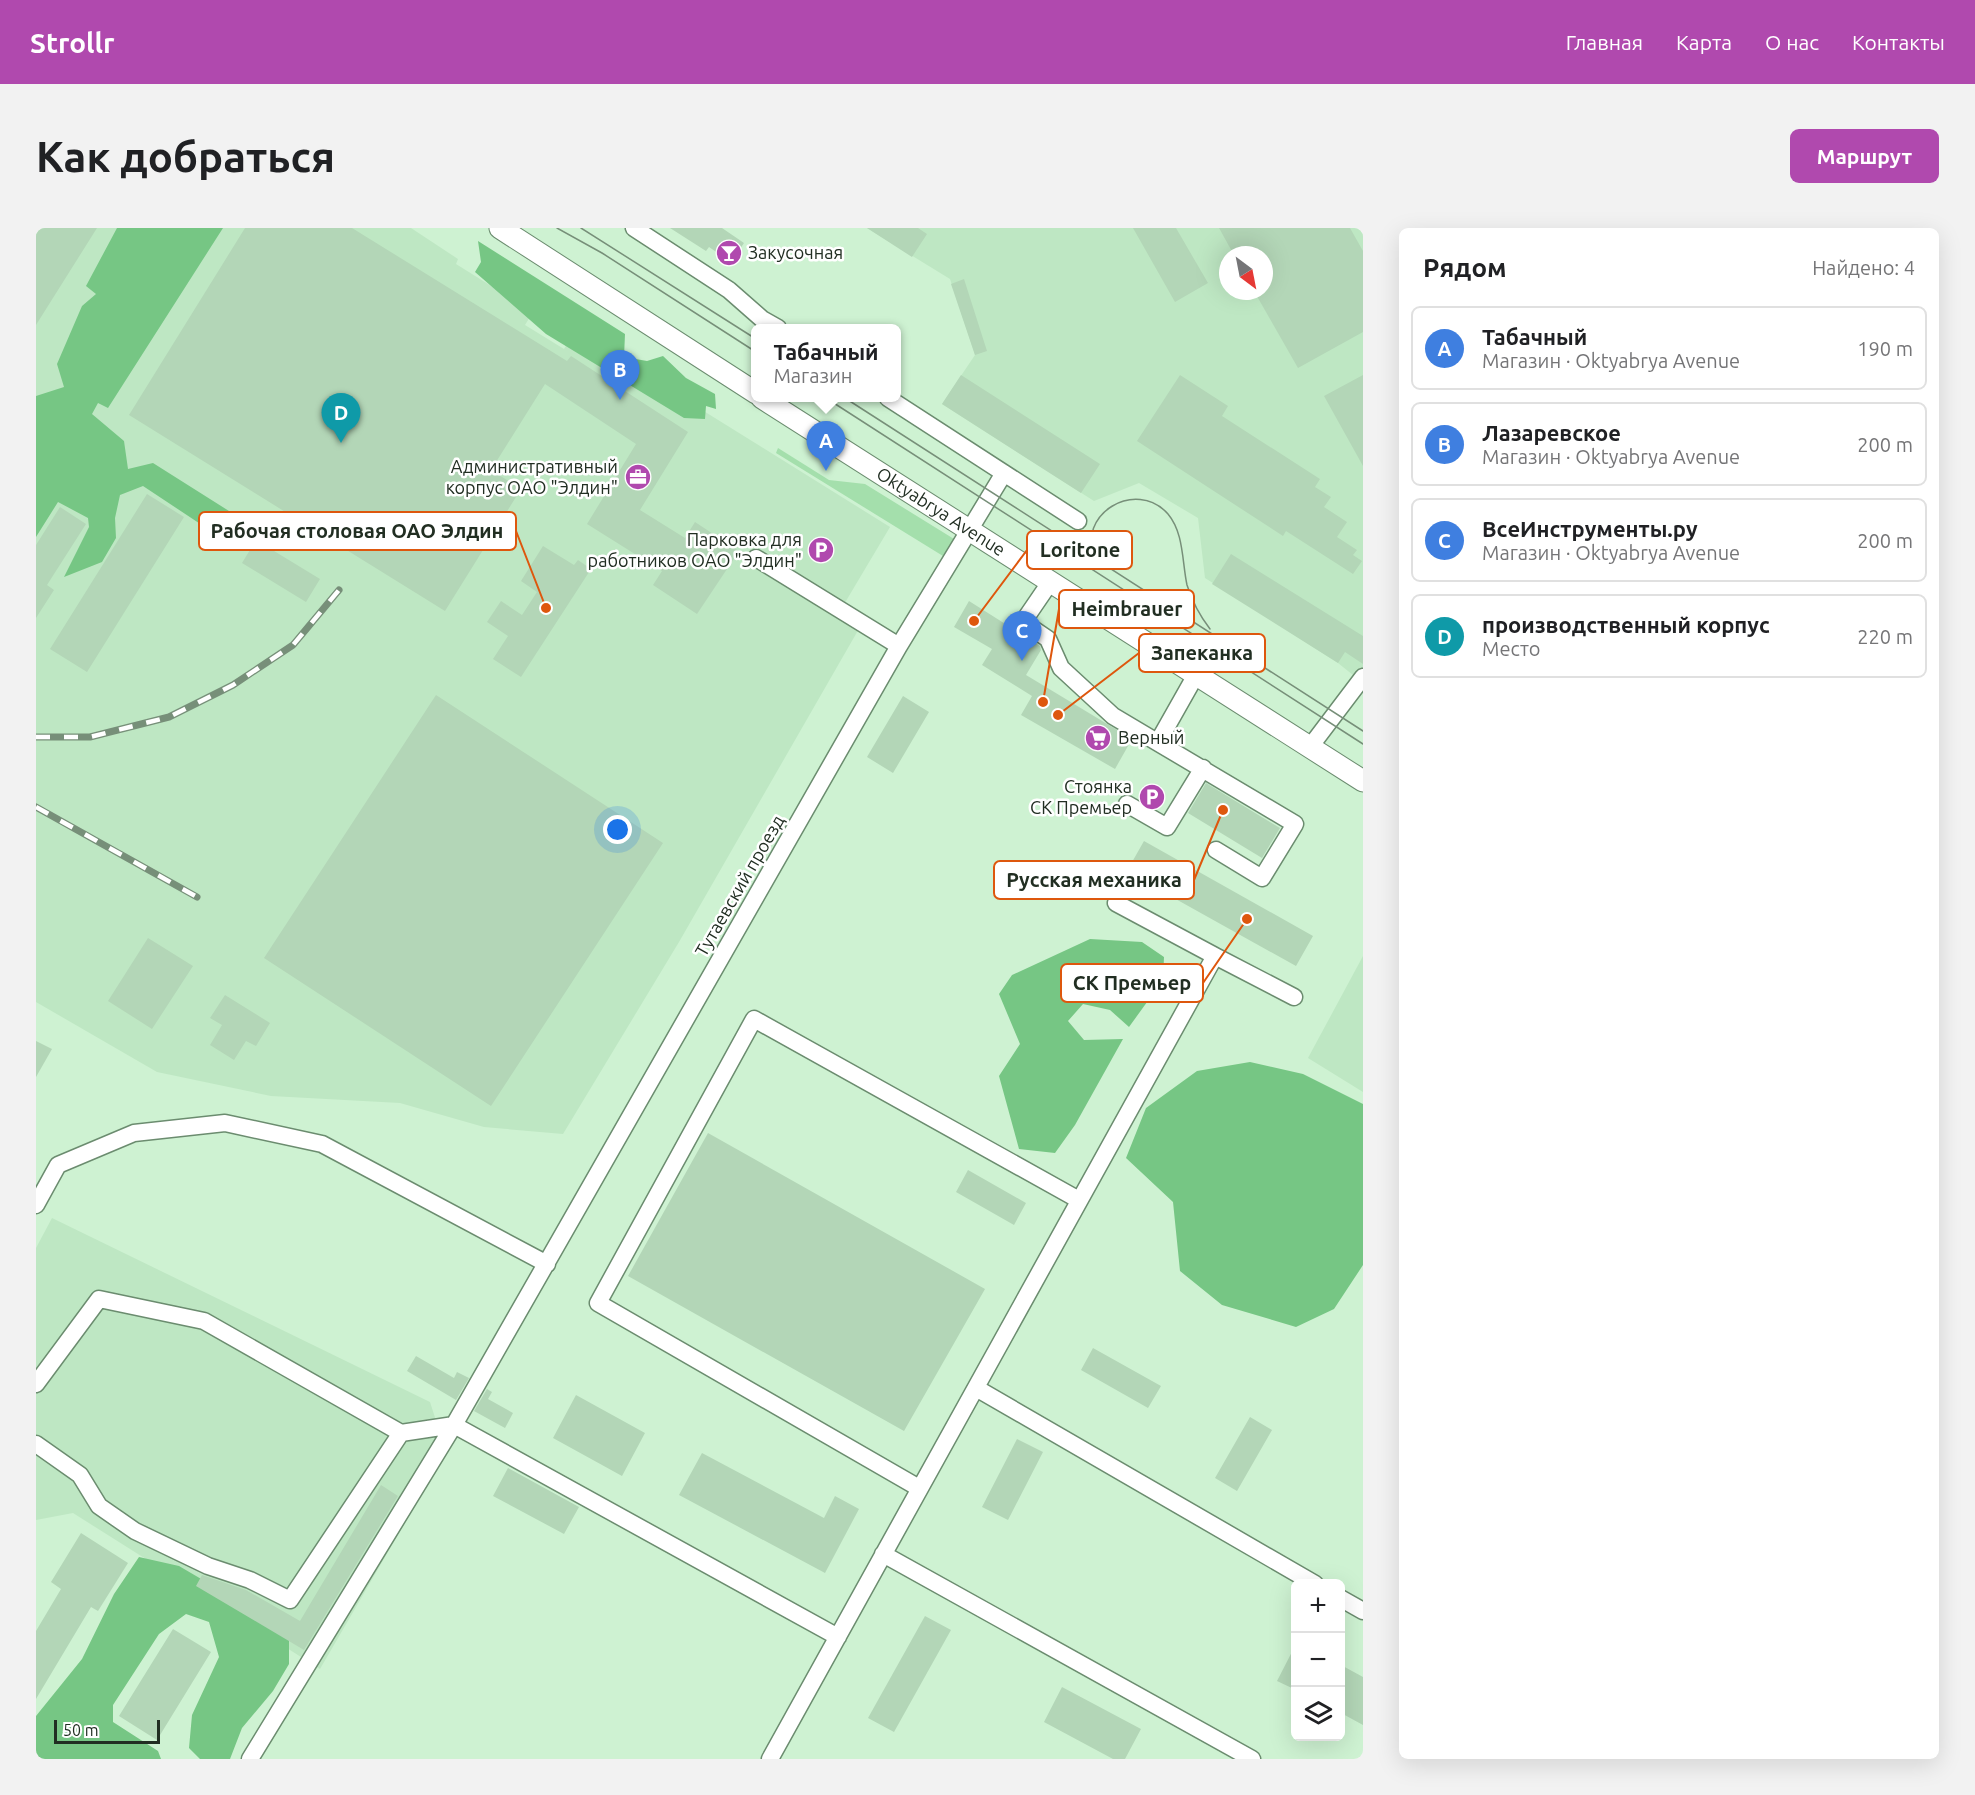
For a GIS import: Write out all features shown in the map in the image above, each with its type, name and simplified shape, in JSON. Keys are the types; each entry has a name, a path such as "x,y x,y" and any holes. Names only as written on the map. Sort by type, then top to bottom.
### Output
{"main road":[{"path":"500,228 751,390"},
{"name":"Oktyabrya Avenue","path":"768,402 1197,673 1363,781"}],"street":[{"path":"634,228 729,290 771,324"},
{"path":"894,402 1078,521"},
{"name":"Тутаевский проезд","path":"250,1759 454,1425 899,646 1004,473"},
{"path":"756,558 899,646"},
{"path":"1051,581 1023,622 1048,639 1061,668 1113,716 1295,825 1262,878 1216,850"},
{"path":"1158,742 1197,673"},
{"path":"1310,747 1363,676"},
{"path":"1127,804 1167,827 1203,768"},
{"path":"1116,903 1294,998"},
{"path":"770,1759 1215,956"},
{"path":"919,1488 598,1303 754,1019 1079,1200"},
{"path":"36,1205 58,1165 134,1133 225,1123 322,1144 547,1264"},
{"path":"36,1384 99,1299 204,1321 401,1433 454,1425 838,1637"},
{"path":"976,1388 1306,1579"},
{"path":"36,1444 80,1475 99,1506 135,1531 208,1566 250,1580 290,1600 401,1433"},
{"path":"883,1554 1252,1759"},
{"path":"1345,1600 1363,1611"}],"shaded area":[{"path":"36,228 411,228 458,259 456,264 533,312 525,325 564,349 571,338 694,405 890,527 843,606 864,620 679,942 563,1134 484,1127 400,1103 271,1096 157,1072 36,1002"},
{"path":"867,228 1363,228 1363,683 1338,663 1205,578 1198,518 1139,483 1094,501 942,404 975,355 950,279"},
{"path":"778,448 829,480 865,484 954,539 943,556 776,453"},
{"path":"1363,956 1363,1092 1308,1058"},
{"path":"52,1218 430,1402 446,1452 320,1669 73,1513 36,1520 36,1248"}],"green space":[{"path":"117,228 223,228 108,408 98,403 92,414 124,441 128,469 153,463 248,523 241,542 229,543 143,486 120,495 115,518 116,538 102,562 64,577 89,527 88,518 58,502 36,537 36,396 64,387 57,364 82,306 96,294 86,286"},
{"path":"478,241 625,334 624,357 647,361 663,356 686,378 715,394 716,409 706,406 705,419 684,418 546,334 475,272 481,262"},
{"path":"1090,939 1142,942 1164,957 1163,980 1129,1027 1110,1010 1083,1004 1068,1021 1084,1040 1123,1039 1075,1125 1055,1153 1019,1149 999,1076 1020,1044 999,994 1012,975"},
{"path":"1250,1062 1303,1074 1363,1104 1363,1265 1334,1309 1296,1327 1222,1305 1180,1271 1173,1202 1126,1158 1146,1108 1197,1071"},
{"path":"139,1557 179,1566 249,1607 289,1640 289,1664 273,1691 242,1728 230,1759 200,1759 189,1748 192,1715 219,1657 209,1622 186,1614 159,1634 113,1705 113,1722 158,1751 161,1759 36,1759 36,1716 82,1659 114,1594"}],"building":[{"path":"36,228 97,228 36,325"},
{"path":"245,228 352,228 567,361 571,356 688,432 640,510 685,538 695,522 739,551 697,614 653,585 662,571 587,524 636,444 545,384 491,470 521,489 445,611 129,415"},
{"path":"670,228 722,228 744,243 731,262 709,247 706,251"},
{"path":"867,228 918,228 927,234 912,257"},
{"path":"1133,228 1176,228 1208,283 1175,302"},
{"path":"1219,228 1350,228 1363,251 1363,332 1298,368 1259,300 1273,300 1273,246 1229,246"},
{"path":"964,279 987,351 975,355 951,284"},
{"path":"961,375 1100,464 1081,493 942,404"},
{"path":"1180,375 1228,406 1222,416 1320,479 1315,487 1331,497 1324,507 1347,522 1337,537 1357,550 1353,555 1362,561 1353,574 1286,531 1283,536 1137,441"},
{"path":"1363,375 1363,466 1324,396"},
{"path":"147,494 184,517 87,672 50,649"},
{"path":"60,507 86,524 47,585 54,590 36,618 36,545"},
{"path":"256,540 320,579 306,602 242,563"},
{"path":"543,546 574,565 578,560 591,569 521,677 493,659 508,636 487,622 501,601 522,615 537,592 521,581"},
{"path":"1231,554 1363,636 1363,664 1345,652 1338,663 1212,584"},
{"path":"969,601 1040,646 1041,650 1026,675 1132,739 1115,769 1021,715 1032,696 982,665 992,649 954,627"},
{"path":"436,695 663,843 491,1106 264,958"},
{"path":"903,696 929,712 893,773 867,757"},
{"path":"1206,783 1280,828 1262,858 1188,813"},
{"path":"1144,841 1313,936 1296,966 1147,883 1140,897 1119,885"},
{"path":"148,938 193,966 152,1029 108,1001"},
{"path":"225,995 270,1023 256,1046 246,1041 234,1060 210,1045 222,1025 210,1018"},
{"path":"36,1041 52,1049 36,1077"},
{"path":"708,1133 985,1289 904,1431 628,1276"},
{"path":"968,1170 1026,1203 1014,1225 956,1192"},
{"path":"1093,1348 1161,1386 1148,1408 1081,1370"},
{"path":"416,1356 454,1378 457,1372 469,1378 456,1400 407,1371"},
{"path":"487,1389 492,1392 488,1399 513,1413 505,1428 474,1411"},
{"path":"576,1395 645,1433 622,1476 553,1438"},
{"path":"1250,1417 1272,1430 1237,1491 1215,1478"},
{"path":"1017,1439 1043,1452 1008,1520 982,1507"},
{"path":"702,1453 824,1518 835,1496 859,1509 825,1573 679,1495"},
{"path":"508,1468 579,1507 564,1534 493,1496"},
{"path":"381,1485 398,1496 304,1650 196,1586 202,1575 246,1590 300,1621"},
{"path":"81,1533 128,1563 98,1611 91,1607 36,1699 36,1631 61,1589 51,1582"},
{"path":"925,1616 951,1630 894,1732 868,1718"},
{"path":"173,1629 211,1652 157,1740 119,1716"},
{"path":"1291,1654 1291,1688 1277,1681"},
{"path":"1345,1667 1363,1677 1363,1725 1345,1715"},
{"path":"1062,1687 1141,1729 1125,1759 1113,1759 1044,1722"}],"tram line":[{"path":"557,228 602,253 751,349"},
{"path":"581,228 751,336"},
{"path":"832,402 1363,744"},
{"path":"851,402 1363,731"},
{"path":"1095,560 1091,543 1093,528 1101,516 1112,506 1126,501 1140,500 1155,504 1168,514 1177,530 1187,585 1191,597 1210,629"}],"railway":[{"path":"36,737 90,737 169,717 233,685 293,645 339,590"},
{"path":"36,807 197,897"}],"place":[{"name":"Закусочная","path":"729,253"},
{"name":"Лазаревское","path":"620,400"},
{"name":"производственный корпус","path":"341,443"},
{"name":"Табачный","path":"826,471"},
{"name":"Административный корпус ОАО \"Элдин\"","path":"638,477"},
{"name":"Парковка для работников ОАО \"Элдин\"","path":"821,550"},
{"name":"Рабочая столовая ОАО Элдин","path":"546,608"},
{"name":"Loritone","path":"974,621"},
{"name":"ВсеИнструменты.ру","path":"1022,661"},
{"name":"Heimbrauer","path":"1043,702"},
{"name":"Запеканка","path":"1058,715"},
{"name":"Верный","path":"1098,738"},
{"name":"Стоянка СК Премьер","path":"1152,797"},
{"name":"Русская механика","path":"1223,810"},
{"name":"СК Премьер","path":"1247,919"}]}
